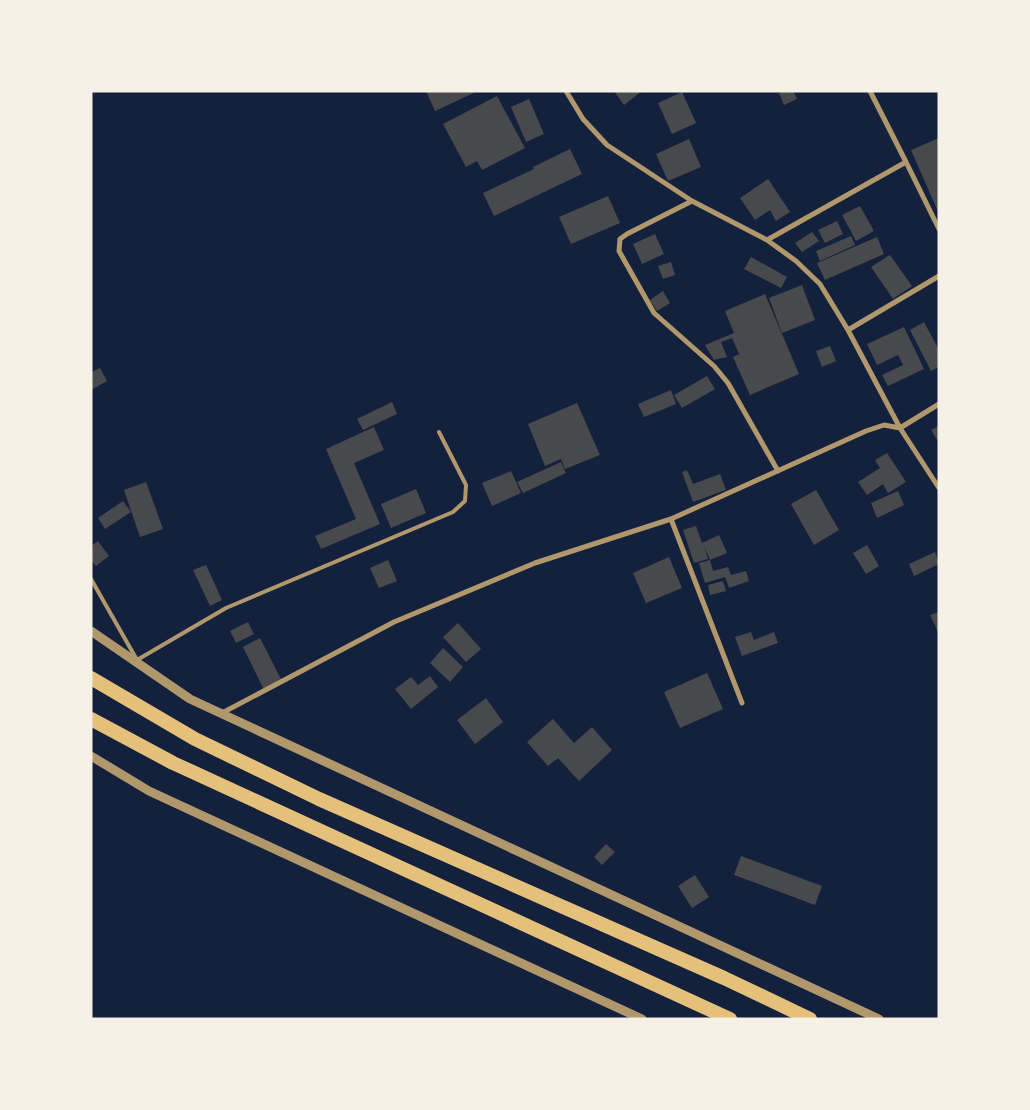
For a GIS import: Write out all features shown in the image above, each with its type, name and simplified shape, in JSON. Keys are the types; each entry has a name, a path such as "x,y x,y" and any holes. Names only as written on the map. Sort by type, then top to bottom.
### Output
{"highway":[{"path":"91,678 195,738 319,798 724,978 810,1019"},
{"path":"91,719 173,763 730,1019"}],"street":[{"path":"566,91 583,119 607,145 692,201 767,240 796,261 820,284 848,330 900,428 939,488"},
{"path":"870,91 939,229"},
{"path":"767,240 906,162"},
{"path":"692,201 627,234 620,240 619,251 654,313 714,366 728,384 778,471"},
{"path":"848,330 939,276"},
{"path":"222,714 394,622 535,563 671,519 866,431 884,425 900,428 939,404"},
{"path":"671,519 742,703"},
{"path":"91,631 190,699 879,1019"},
{"path":"91,756 149,791 642,1019"}],"lane":[{"path":"91,579 137,660 226,608 453,512 465,501 466,485 440,432"}],"building":[{"path":"426,91 478,91 435,111"},
{"path":"614,91 642,91 624,105"},
{"path":"793,91 797,99 784,105 779,93"},
{"path":"682,92 696,123 672,134 658,103"},
{"path":"497,96 525,148 482,170 477,161 466,167 443,124"},
{"path":"529,99 544,134 526,142 511,107"},
{"path":"939,138 939,214 911,150"},
{"path":"689,139 701,167 668,181 656,154"},
{"path":"570,149 582,174 494,216 483,193 534,169 533,167"},
{"path":"768,179 790,212 776,221 770,210 755,220 740,198"},
{"path":"608,196 620,223 571,244 559,217"},
{"path":"860,206 874,231 856,241 842,215"},
{"path":"837,221 843,234 825,243 818,230"},
{"path":"812,232 819,241 802,252 795,243"},
{"path":"655,234 664,254 642,264 633,244"},
{"path":"851,236 855,245 820,261 816,251"},
{"path":"877,237 884,254 825,280 817,263"},
{"path":"890,255 912,286 893,299 871,267"},
{"path":"751,257 787,277 781,288 744,269"},
{"path":"671,262 675,275 663,279 658,266"},
{"path":"802,285 815,320 782,333 769,298"},
{"path":"663,291 670,303 657,311 650,300"},
{"path":"765,294 799,374 750,395 733,357 739,354 732,338 721,342 727,357 714,360 705,345 734,333 725,311"},
{"path":"924,322 939,350 939,367 931,371 910,330"},
{"path":"904,327 924,369 888,386 882,375 903,365 898,355 877,365 867,344"},
{"path":"830,346 836,361 822,367 816,351"},
{"path":"100,368 107,381 91,390 91,372"},
{"path":"707,376 715,389 682,408 674,395"},
{"path":"671,390 676,404 644,417 638,404"},
{"path":"392,402 397,414 363,430 357,419"},
{"path":"577,403 600,455 565,469 561,459 545,466 528,424"},
{"path":"939,426 939,443 931,430"},
{"path":"374,427 384,450 354,463 380,524 321,549 315,536 356,519 326,449"},
{"path":"887,453 906,482 888,493 883,484 867,495 858,482 880,468 875,460"},
{"path":"561,462 566,473 523,493 517,482"},
{"path":"687,470 693,484 720,474 726,490 693,502 682,472"},
{"path":"511,471 521,493 492,506 482,483"},
{"path":"146,482 163,529 140,537 124,490"},
{"path":"416,489 426,513 391,528 381,504"},
{"path":"816,490 839,530 814,545 791,504"},
{"path":"898,491 904,505 877,518 871,503"},
{"path":"123,501 131,512 105,529 98,518"},
{"path":"696,526 702,543 719,535 727,553 710,560 704,546 708,559 694,563 683,530"},
{"path":"98,541 109,556 96,566 91,560 91,546"},
{"path":"867,545 879,566 866,574 853,553"},
{"path":"935,552 939,564 914,576 909,564"},
{"path":"669,557 682,588 646,603 633,573"},
{"path":"388,560 397,581 379,588 370,568"},
{"path":"710,560 713,571 728,567 731,575 746,571 749,581 729,588 725,577 705,583 699,563"},
{"path":"206,565 222,600 210,606 193,570"},
{"path":"723,581 726,591 710,595 708,585"},
{"path":"939,612 939,634 930,615"},
{"path":"248,622 254,634 236,643 230,631"},
{"path":"458,623 481,649 466,662 443,637"},
{"path":"751,632 754,640 774,632 778,643 742,656 735,637"},
{"path":"260,638 282,681 264,690 243,647"},
{"path":"443,648 463,667 450,682 430,663"},
{"path":"707,673 723,709 680,728 664,692"},
{"path":"430,676 438,687 411,709 395,689 411,677 418,685"},
{"path":"486,698 503,722 475,744 457,720"},
{"path":"553,719 574,743 592,727 612,750 579,781 558,758 548,766 527,742"},
{"path":"606,844 615,852 602,865 594,857"},
{"path":"741,856 822,886 815,905 734,875"},
{"path":"695,875 709,897 692,908 678,886"}]}
